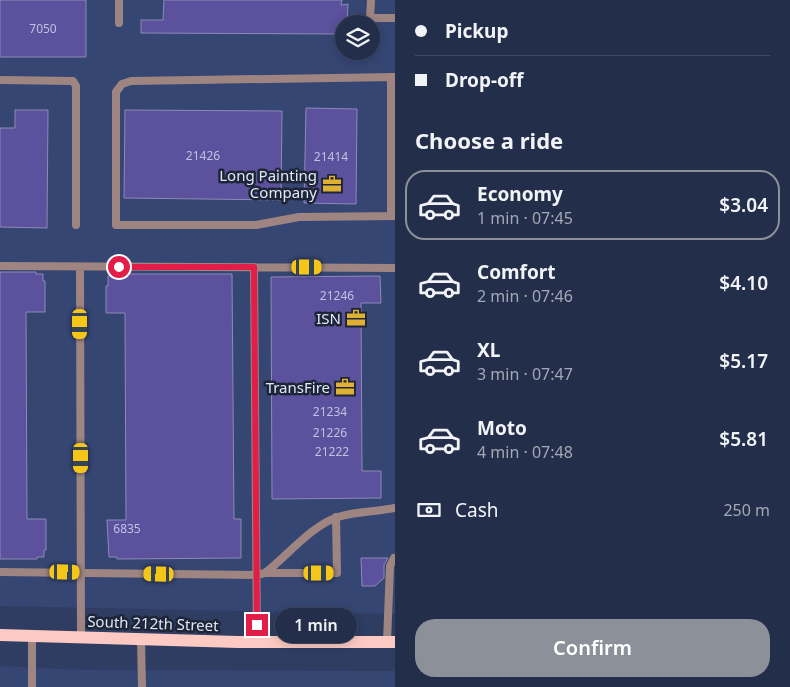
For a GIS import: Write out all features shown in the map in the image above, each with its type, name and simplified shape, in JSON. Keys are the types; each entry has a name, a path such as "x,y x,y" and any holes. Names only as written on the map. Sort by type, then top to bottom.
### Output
{"main road":[{"name":"South 212th Street","path":"0,635 257,642 391,642"}],"lane":[{"path":"119,0 119,23"},
{"path":"370,0 370,18 395,18"},
{"path":"393,77 393,216 299,217 256,225 116,225 116,92 122,84 131,81 393,77"},
{"path":"0,80 73,81 76,86 76,225"},
{"path":"0,266 395,268"},
{"path":"80,267 82,638"},
{"path":"254,267 261,574 257,642"},
{"path":"261,574 318,528 336,518 361,511 395,508"},
{"path":"0,572 337,573 336,518"},
{"path":"391,642 392,598 390,566 394,558"},
{"path":"32,636 32,687"},
{"path":"141,639 142,687"}],"shaded area":[{"path":"0,0 395,0 395,614 0,606"},
{"path":"0,666 84,670 395,671 395,687 0,687"}],"building":[{"path":"0,0 86,0 86,57 0,57"},
{"path":"164,0 342,0 341,5 348,4 347,15 335,15 335,34 141,33 141,20 163,20"},
{"path":"306,108 357,109 356,204 304,203"},
{"path":"15,110 48,110 47,228 0,227 0,128 15,128"},
{"path":"125,110 282,111 281,200 124,198"},
{"path":"0,272 36,272 36,274 43,274 43,281 45,281 45,312 26,312 27,519 46,519 46,550 44,550 44,557 37,557 37,559 0,559"},
{"path":"115,274 232,274 234,519 241,519 241,558 117,559 117,557 109,557 107,520 126,520 125,313 106,313 108,276"},
{"path":"380,276 381,303 361,303 362,471 381,471 381,498 272,499 271,277"},
{"path":"361,558 388,558 384,565 384,578 375,586 362,586"}],"place":[{"name":"Long Painting Company","path":"332,184"},
{"name":"ISN","path":"356,318"},
{"name":"TransFire","path":"345,387"}],"route":[{"path":"119,267 254,267 257,625"}]}
